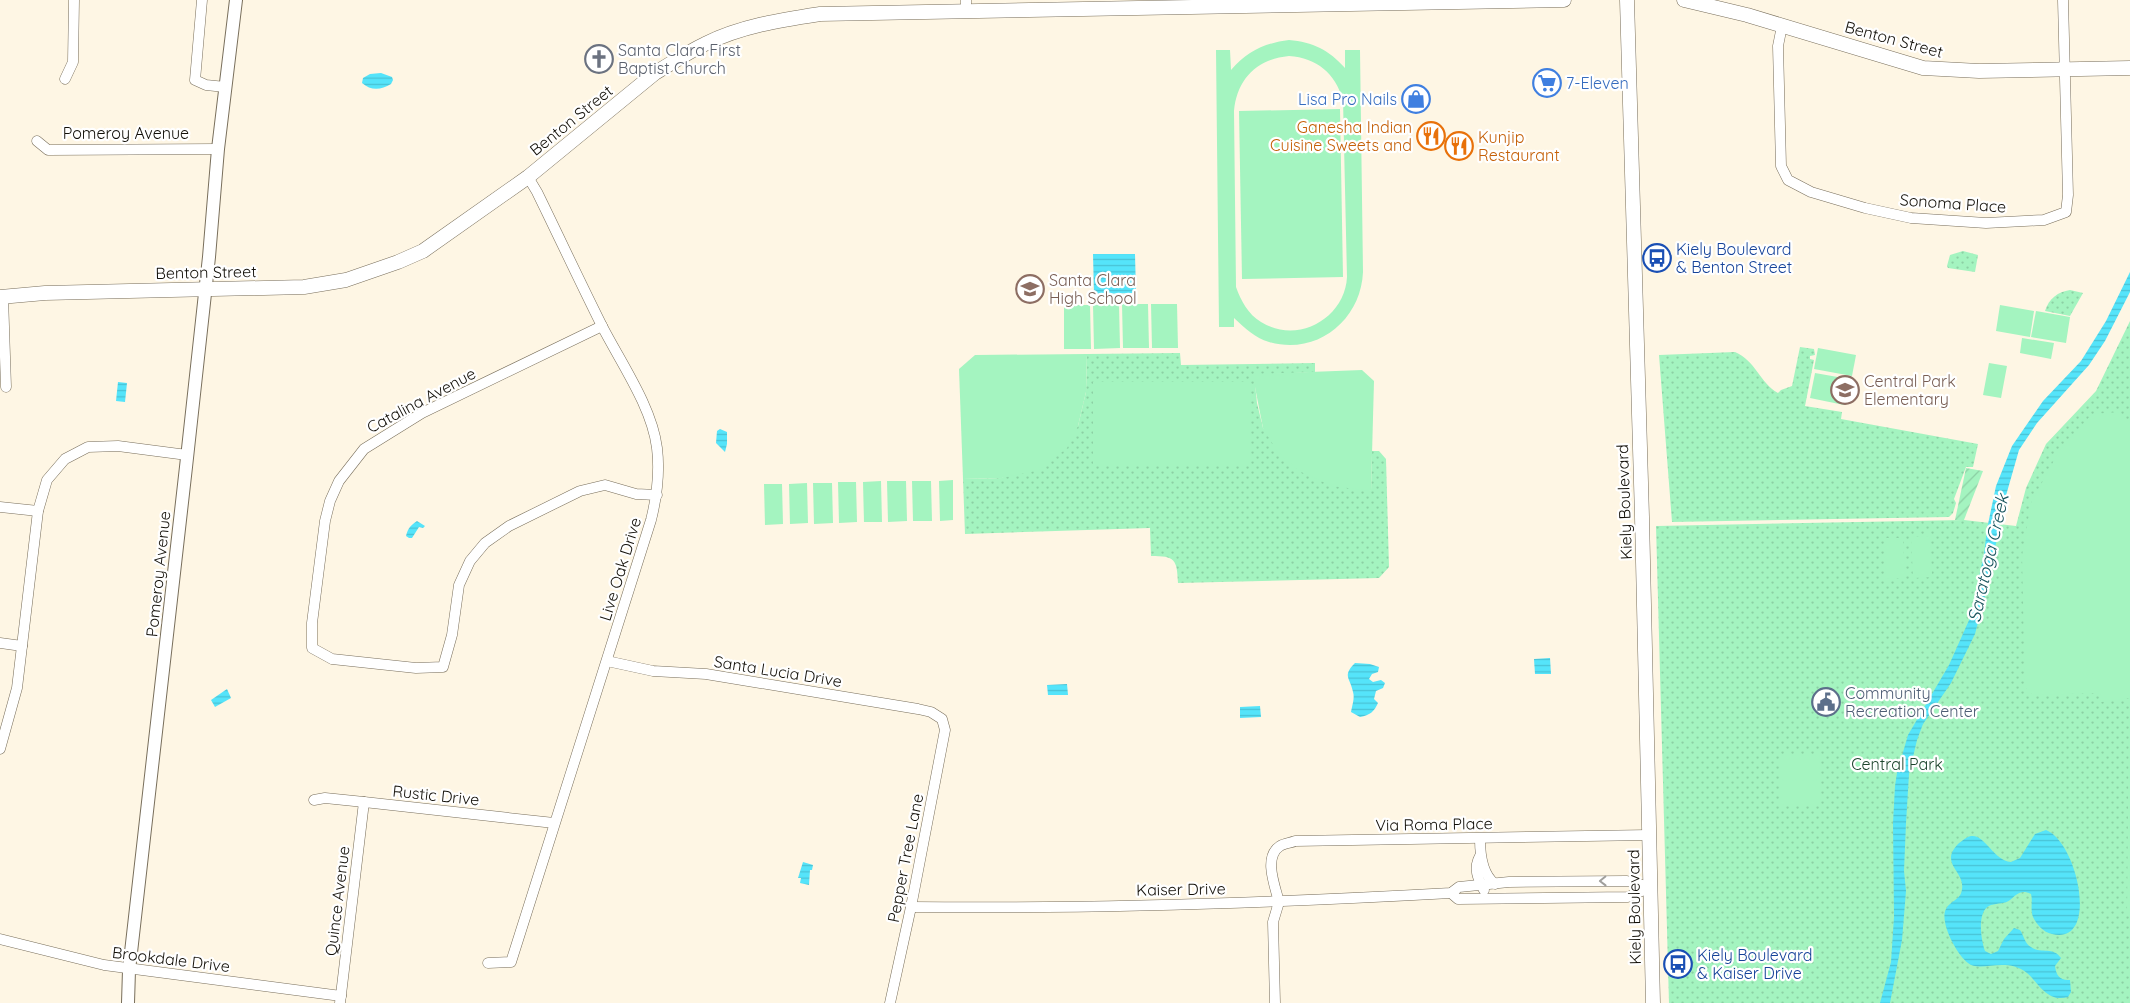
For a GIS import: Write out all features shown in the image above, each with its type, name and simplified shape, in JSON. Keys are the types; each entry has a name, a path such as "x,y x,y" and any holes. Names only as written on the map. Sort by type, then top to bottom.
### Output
{"main road":[{"name":"Benton Street","path":"2,297 45,293 304,287 339,281 374,271 423,251 528,177 655,73 706,43 759,25 820,14 966,6 1564,0"},
{"name":"Kiely Boulevard","path":"1627,0 1651,887 1652,1003"},
{"name":"Benton Street","path":"1684,0 1725,9 1923,68 1963,71 2130,68"}],"street":[{"path":"65,80 73,62 74,0"},
{"path":"202,0 195,80 206,85 225,87"},
{"name":"Pomeroy Avenue","path":"128,1003 129,970 187,454 218,149 236,0"},
{"name":"Sonoma Place","path":"1782,26 1778,48 1781,166 1783,174 1788,180 1811,192 1865,208 1911,218 1986,223 2044,220 2066,212 2068,195 2063,0"},
{"name":"Pomeroy Avenue","path":"37,141 48,150 218,149"},
{"name":"Live Oak Drive","path":"488,963 511,962 607,661 657,495 657,447 645,408 528,177"},
{"path":"2,297 6,388"},
{"name":"Catalina Avenue","path":"602,326 422,413 364,449 339,481 330,501 325,522 312,623 312,648 332,659 416,668 443,667 452,635 459,585 470,561 486,543 509,526 580,491 605,485 636,494 657,495"},
{"path":"0,749 17,688 38,511 47,480 65,459 88,447 118,446 187,454"},
{"path":"0,507 38,511"},
{"path":"0,643 22,646"},
{"name":"Santa Lucia Drive","path":"607,661 653,671 706,674 918,709 931,712 942,718"},
{"name":"Pepper Tree Lane","path":"890,1003 911,907 945,730 942,718"},
{"name":"Rustic Drive","path":"314,800 325,798 554,823"},
{"name":"Quince Avenue","path":"341,999 364,802"},
{"name":"Via Roma Place","path":"1279,902 1272,875 1271,859 1274,852 1281,845 1295,842 1649,835"},
{"path":"1480,839 1480,856 1484,862 1486,876 1495,884"},
{"path":"1480,856 1476,862 1476,870 1490,898"},
{"name":"Kaiser Drive","path":"911,907 1063,907 1279,902 1451,893 1459,887 1495,884 1627,881 1651,887"},
{"name":"Kaiser Drive","path":"1451,893 1458,899 1628,897 1651,887"},
{"path":"1275,1003 1273,922 1279,902"},
{"name":"Brookdale Drive","path":"0,939 59,955 129,970 341,999"}],"green space":[{"path":"1289,40 1313,45 1333,56 1345,68 1345,50 1360,50 1363,272 1360,289 1354,305 1345,319 1333,330 1319,339 1304,344 1287,345 1259,338 1234,318 1234,327 1219,327 1216,50 1230,50 1231,70 1250,53 1280,41","holes":["1299,57 1324,69 1340,90 1343,100 1347,277 1344,292 1338,305 1329,315 1317,324 1304,329 1290,330 1275,328 1256,319 1246,307 1236,287 1234,111 1239,89 1244,80 1258,66 1278,58"]},
{"path":"1340,109 1343,277 1242,279 1239,111"},
{"path":"1963,251 1978,255 1975,272 1948,268 1950,255"},
{"path":"2070,290 2083,293 2070,316 2045,311 2054,296"},
{"path":"1119,304 1120,348 1094,349 1093,305"},
{"path":"1122,304 1148,304 1149,348 1123,348"},
{"path":"1151,304 1177,304 1178,348 1152,348"},
{"path":"1064,305 1090,305 1091,349 1064,349"},
{"path":"2000,305 2034,311 2030,337 1996,331"},
{"path":"2036,311 2070,317 2066,343 2031,337"},
{"name":"Central Park","path":"2130,321 2130,1003 1669,1003 1656,526 1964,520 2016,526 2026,488 2046,444 2096,391"},
{"path":"2022,338 2054,343 2051,359 2020,353"},
{"path":"1800,347 1814,349 1815,355 1810,356 1810,359 1814,360 1805,406 1842,412 1841,419 1978,444 1973,467 1966,467 1954,499 1956,503 1953,513 1949,517 1672,522 1659,355 1735,352 1748,360 1766,383 1778,393 1792,386"},
{"path":"1818,348 1856,355 1852,376 1814,369"},
{"path":"1180,353 1181,365 1315,363 1315,372 1254,375 1257,403 1263,428 1371,491 1372,451 1379,451 1386,459 1389,567 1379,578 1178,583 1177,569 1173,560 1165,557 1151,556 1150,528 965,534 963,479 1002,478 1078,426 1086,392 1087,354"},
{"path":"1087,354 1086,392 1078,426 1067,448 1039,470 1002,478 963,479 959,369 975,355"},
{"path":"1989,363 2007,366 2001,398 1983,395"},
{"path":"1362,370 1374,381 1371,491 1332,486 1299,471 1277,451 1263,428 1254,382 1254,374"},
{"path":"1815,373 1849,379 1844,405 1810,398"},
{"path":"1093,382 1249,382 1249,466 1093,466"},
{"path":"2121,412 2122,421 2130,421 2130,698 2101,702 2100,693 2033,695 2025,687 2022,556 2031,503 2059,451 2092,414"},
{"path":"1966,468 1983,471 1964,520 1955,520"},
{"path":"953,480 953,520 940,521 939,481"},
{"path":"881,481 882,522 864,522 863,482"},
{"path":"887,481 906,481 907,521 888,522"},
{"path":"912,481 931,481 932,521 913,521"},
{"path":"838,482 856,482 857,522 839,523"},
{"path":"807,483 808,523 790,524 789,484"},
{"path":"813,483 832,483 833,523 814,524"},
{"path":"764,484 782,484 783,524 765,525"},
{"path":"1930,536 1932,577 1913,578 1911,537"},
{"path":"1884,538 1903,538 1905,578 1886,579"},
{"path":"2129,713 2130,913 2127,914"},
{"path":"1819,755 1820,779 1779,780 1779,756"},
{"path":"1820,780 1821,804 1780,805 1780,781"}],"water":[{"path":"381,73 392,77 391,84 384,88 376,89 362,83 363,78 370,74"},
{"path":"1093,254 1135,254 1136,293 1094,294"},
{"name":"Saratoga Creek","path":"2130,272 2130,292 2105,341 2089,365 2037,423 2019,450 2005,499 1986,592 1975,634 1951,683 1923,724 1917,740 1909,774 1904,871 1906,891 1902,940 1890,1003 1880,1003 1891,962 1894,917 1893,823 1895,786 1908,735 1949,665 1970,618 1996,486 2012,446 2043,401 2081,361 2106,321"},
{"path":"118,382 127,383 125,402 116,401"},
{"path":"720,429 727,432 725,452 716,443 717,431"},
{"path":"417,521 425,526 423,528 419,527 412,538 409,538 406,536 408,531 411,525"},
{"path":"1550,658 1551,674 1535,674 1534,659"},
{"path":"1355,663 1379,667 1378,672 1372,674 1369,679 1373,682 1381,680 1385,683 1383,688 1376,691 1374,699 1378,703 1375,709 1371,713 1360,717 1351,712 1354,694 1348,674"},
{"path":"1067,684 1068,695 1048,695 1047,685"},
{"path":"227,689 231,698 215,707 211,700"},
{"path":"1260,706 1261,717 1240,718 1240,707"},
{"path":"2046,830 2057,838 2067,853 2075,871 2080,910 2076,924 2067,933 2052,934 2046,932 2033,917 2031,894 2022,892 2004,903 1991,905 1986,908 1981,919 1981,933 1985,951 1991,954 1998,951 2004,939 2014,928 2020,930 2029,946 2058,954 2061,958 2055,966 2056,972 2059,977 2070,980 2071,992 2068,997 2061,998 2054,997 2044,991 2027,973 2019,968 2002,965 1973,966 1968,963 1950,938 1944,915 1946,909 1961,893 1962,883 1951,857 1958,844 1964,839 1976,836 1999,857 2011,862 2020,858 2035,834"},
{"path":"803,862 813,865 812,870 810,870 809,885 800,883 801,878 798,878"}],"place":[{"name":"Santa Clara First Baptist Church","path":"599,59"},
{"name":"7-Eleven","path":"1547,83"},
{"name":"Lisa Pro Nails","path":"1416,99"},
{"name":"Ganesha Indian Cuisine Sweets and","path":"1431,136"},
{"name":"Kunjip Restaurant","path":"1459,146"},
{"name":"Kiely Boulevard & Benton Street","path":"1657,258"},
{"name":"Santa Clara High School","path":"1030,289"},
{"name":"Central Park Elementary","path":"1845,390"},
{"name":"Community Recreation Center","path":"1826,702"},
{"name":"Kiely Boulevard & Kaiser Drive","path":"1678,964"}]}
